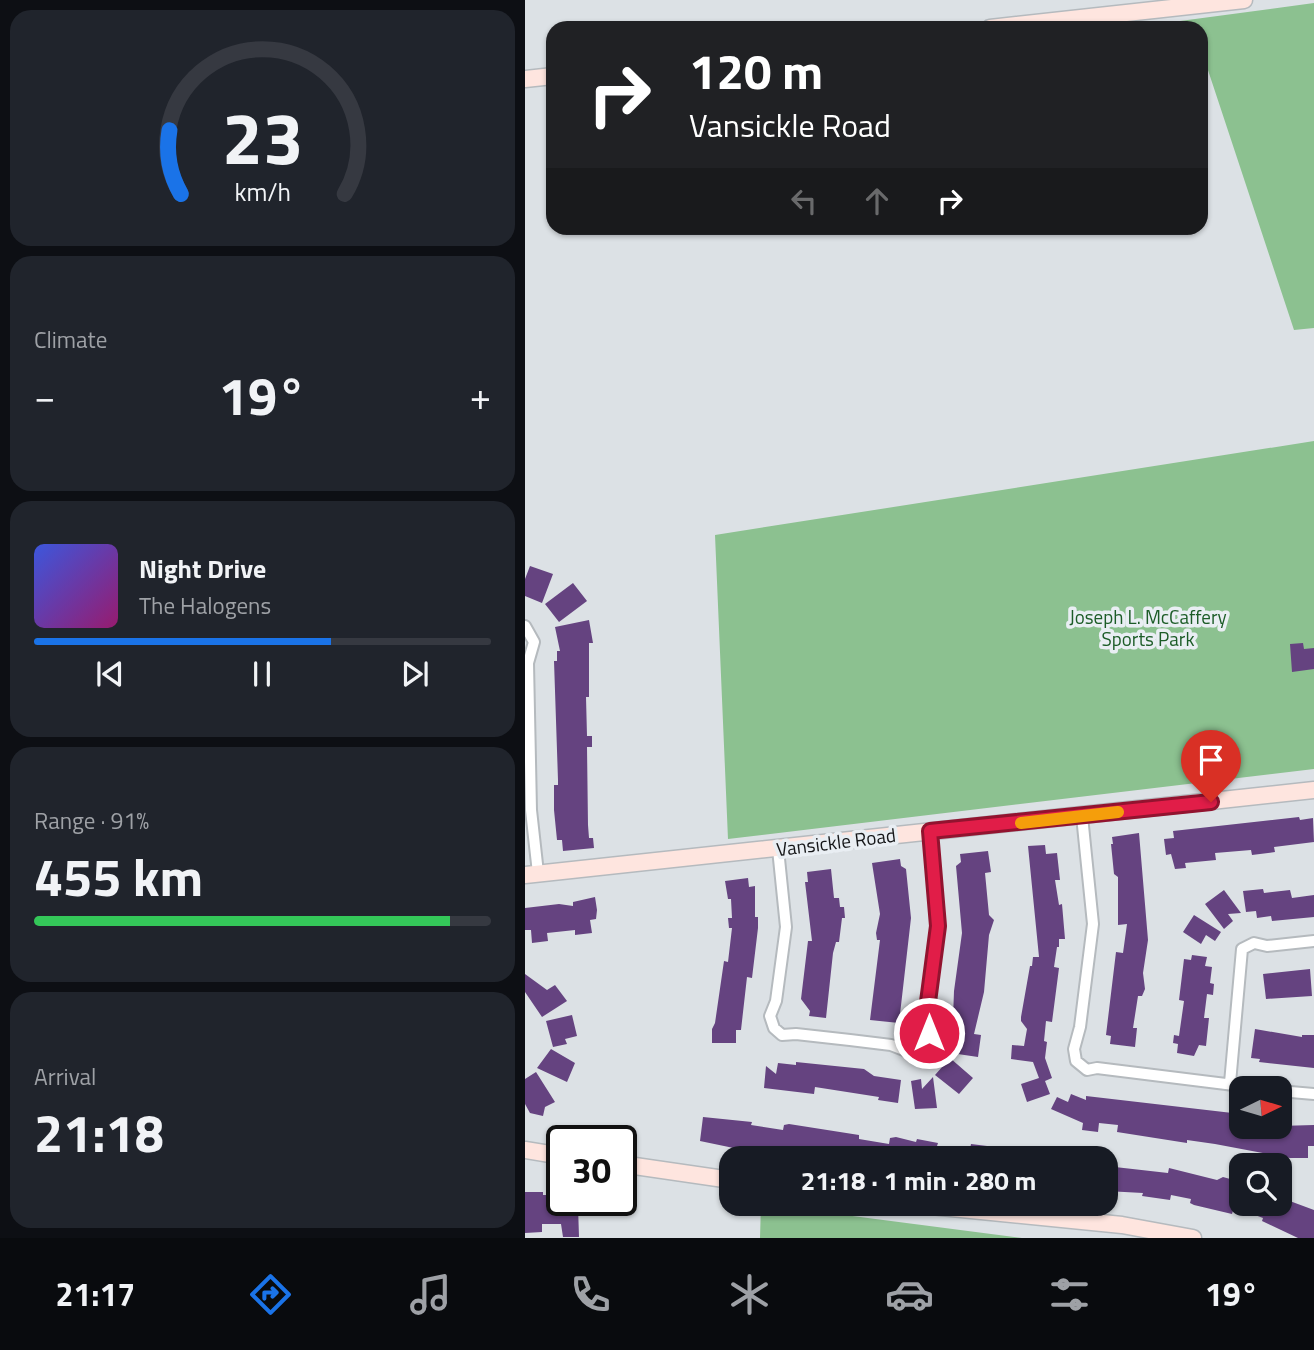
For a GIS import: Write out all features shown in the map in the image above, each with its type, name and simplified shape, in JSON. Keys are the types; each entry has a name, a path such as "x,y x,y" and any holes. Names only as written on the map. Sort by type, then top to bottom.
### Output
{"street":[{"path":"1054,21 1244,0"},
{"path":"525,79 546,77"},
{"path":"525,626 534,642 528,663 531,874"},
{"name":"Vansickle Road","path":"531,874 1314,790"},
{"path":"1082,816 1093,924 1079,1037 1074,1049 1076,1060 1087,1070 1097,1068 1229,1083"},
{"path":"778,849 786,927 776,1001 770,1016 774,1028 782,1035 850,1040 913,1051 925,1045 929,1037 926,1017 938,932 930,831"},
{"path":"1231,1076 1242,949 1254,943 1267,946 1314,941"},
{"path":"1292,1092 1314,1094"},
{"path":"525,1150 546,1153"},
{"path":"637,1166 719,1178"},
{"path":"1032,1216 1122,1225 1193,1238"}],"green space":[{"path":"1314,3 1314,328 1294,330 1208,70 1208,21 1180,21"},
{"name":"Joseph L. McCaffery Sports Park","path":"1314,441 1314,769 728,839 715,535"},
{"path":"761,1216 853,1216 1022,1238 760,1238"}],"building":[{"path":"530,566 553,574 542,603 525,596 525,579"},
{"path":"573,583 587,601 559,622 545,604"},
{"path":"589,620 593,643 589,643 589,697 586,697 587,736 592,736 592,747 587,747 588,825 589,838 593,838 594,848 563,851 562,840 557,840 554,810 554,785 558,785 558,780 554,661 557,661 557,651 560,651 555,627"},
{"path":"1303,643 1304,649 1314,648 1314,669 1292,672 1290,644"},
{"path":"1299,817 1300,820 1313,818 1314,842 1274,847 1275,852 1252,855 1251,850 1215,853 1216,860 1185,863 1186,868 1175,869 1171,854 1166,855 1164,839 1174,838 1173,831"},
{"path":"1139,833 1148,940 1143,973 1145,989 1142,996 1138,996 1133,1028 1137,1028 1135,1047 1110,1044 1111,1036 1106,1035 1116,952 1123,953 1127,924 1118,925 1118,877 1114,874 1112,837"},
{"path":"1045,845 1046,854 1057,853 1060,880 1055,880 1059,905 1062,904 1065,939 1059,939 1057,947 1054,967 1059,968 1052,1022 1046,1021 1044,1041 1047,1042 1045,1058 1052,1078 1045,1081 1050,1094 1027,1102 1021,1084 1039,1078 1033,1062 1011,1059 1012,1045 1024,1046 1027,1029 1021,1017 1030,966 1033,957 1039,957 1028,846"},
{"path":"988,851 991,872 985,873 989,915 994,920 989,935 984,992 974,1034 981,1035 978,1057 951,1053 960,1019 953,1018 962,933 956,866 961,862 960,854"},
{"path":"900,859 901,866 906,869 911,918 899,1023 870,1020 880,940 877,940 876,933 880,914 872,863"},
{"path":"831,869 834,898 839,898 840,907 844,907 845,918 842,918 839,942 836,942 833,953 826,1018 809,1016 810,1011 801,999 808,941 812,941 805,882 808,882 807,872"},
{"path":"748,878 749,887 755,886 755,917 758,917 758,928 752,978 747,977 741,1030 736,1030 736,1043 712,1043 712,1029 724,961 728,962 732,928 729,928 728,918 732,918 731,899 728,899 725,881"},
{"path":"1263,889 1264,893 1290,890 1292,898 1314,895 1314,917 1272,921 1271,916 1257,918 1256,911 1246,912 1243,891"},
{"path":"1224,890 1241,913 1228,914 1233,921 1224,929 1205,904"},
{"path":"595,897 596,919 590,920 592,933 575,935 575,930 547,933 548,941 532,943 531,930 525,930 525,908 559,904 573,906 573,902"},
{"path":"1194,915 1221,932 1215,941 1206,935 1201,944 1183,932"},
{"path":"1192,955 1207,957 1205,966 1212,967 1210,983 1214,984 1213,995 1207,994 1204,1018 1209,1018 1206,1046 1199,1045 1194,1056 1177,1053 1178,1044 1173,1043 1174,1035 1179,1036 1184,1001 1179,1000 1184,959 1191,960"},
{"path":"1310,969 1312,996 1266,999 1263,974"},
{"path":"525,974 547,990 555,985 567,1001 542,1017 525,992"},
{"path":"572,1015 577,1036 565,1039 567,1044 553,1047 546,1021"},
{"path":"1255,1029 1302,1037 1314,1035 1314,1068 1259,1062 1260,1059 1251,1058"},
{"path":"551,1049 575,1063 567,1082 537,1068"},
{"path":"950,1058 973,1078 959,1094 935,1075"},
{"path":"796,1062 864,1069 874,1076 901,1080 898,1103 878,1100 879,1097 815,1087 814,1094 764,1088 766,1066 776,1074 778,1063 796,1065"},
{"path":"536,1072 555,1102 545,1107 543,1116 530,1113 525,1104 525,1079"},
{"path":"933,1077 937,1108 915,1109 911,1081 921,1079 922,1089"},
{"path":"1071,1094 1086,1100 1086,1096 1229,1113 1229,1139 1292,1139 1292,1126 1314,1125 1314,1146 1308,1146 1308,1158 1292,1158 1292,1153 1263,1153 1117,1132 1118,1125 1099,1123 1098,1132 1082,1130 1083,1123 1051,1109 1057,1097 1068,1102"},
{"path":"703,1117 752,1122 751,1125 783,1130 784,1125 789,1124 859,1135 859,1139 889,1144 890,1138 896,1137 916,1142 917,1139 938,1143 937,1146 724,1146 700,1141"},
{"path":"1118,1167 1168,1173 1169,1168 1217,1180 1223,1177 1229,1179 1229,1213 1194,1205 1190,1203 1191,1199 1171,1195 1170,1200 1142,1196 1143,1193 1118,1192"},
{"path":"525,1192 543,1192 543,1195 546,1195 546,1216 578,1216 579,1237 563,1237 561,1224 542,1224 542,1232 525,1233"},
{"path":"1292,1202 1314,1210 1314,1238 1298,1238 1262,1221 1263,1218 1258,1216 1292,1216"}],"slow traffic":[{"path":"1021,823 1118,812"}],"route":[{"path":"929,1033 926,1017 938,926 930,831 1211,802"}]}
